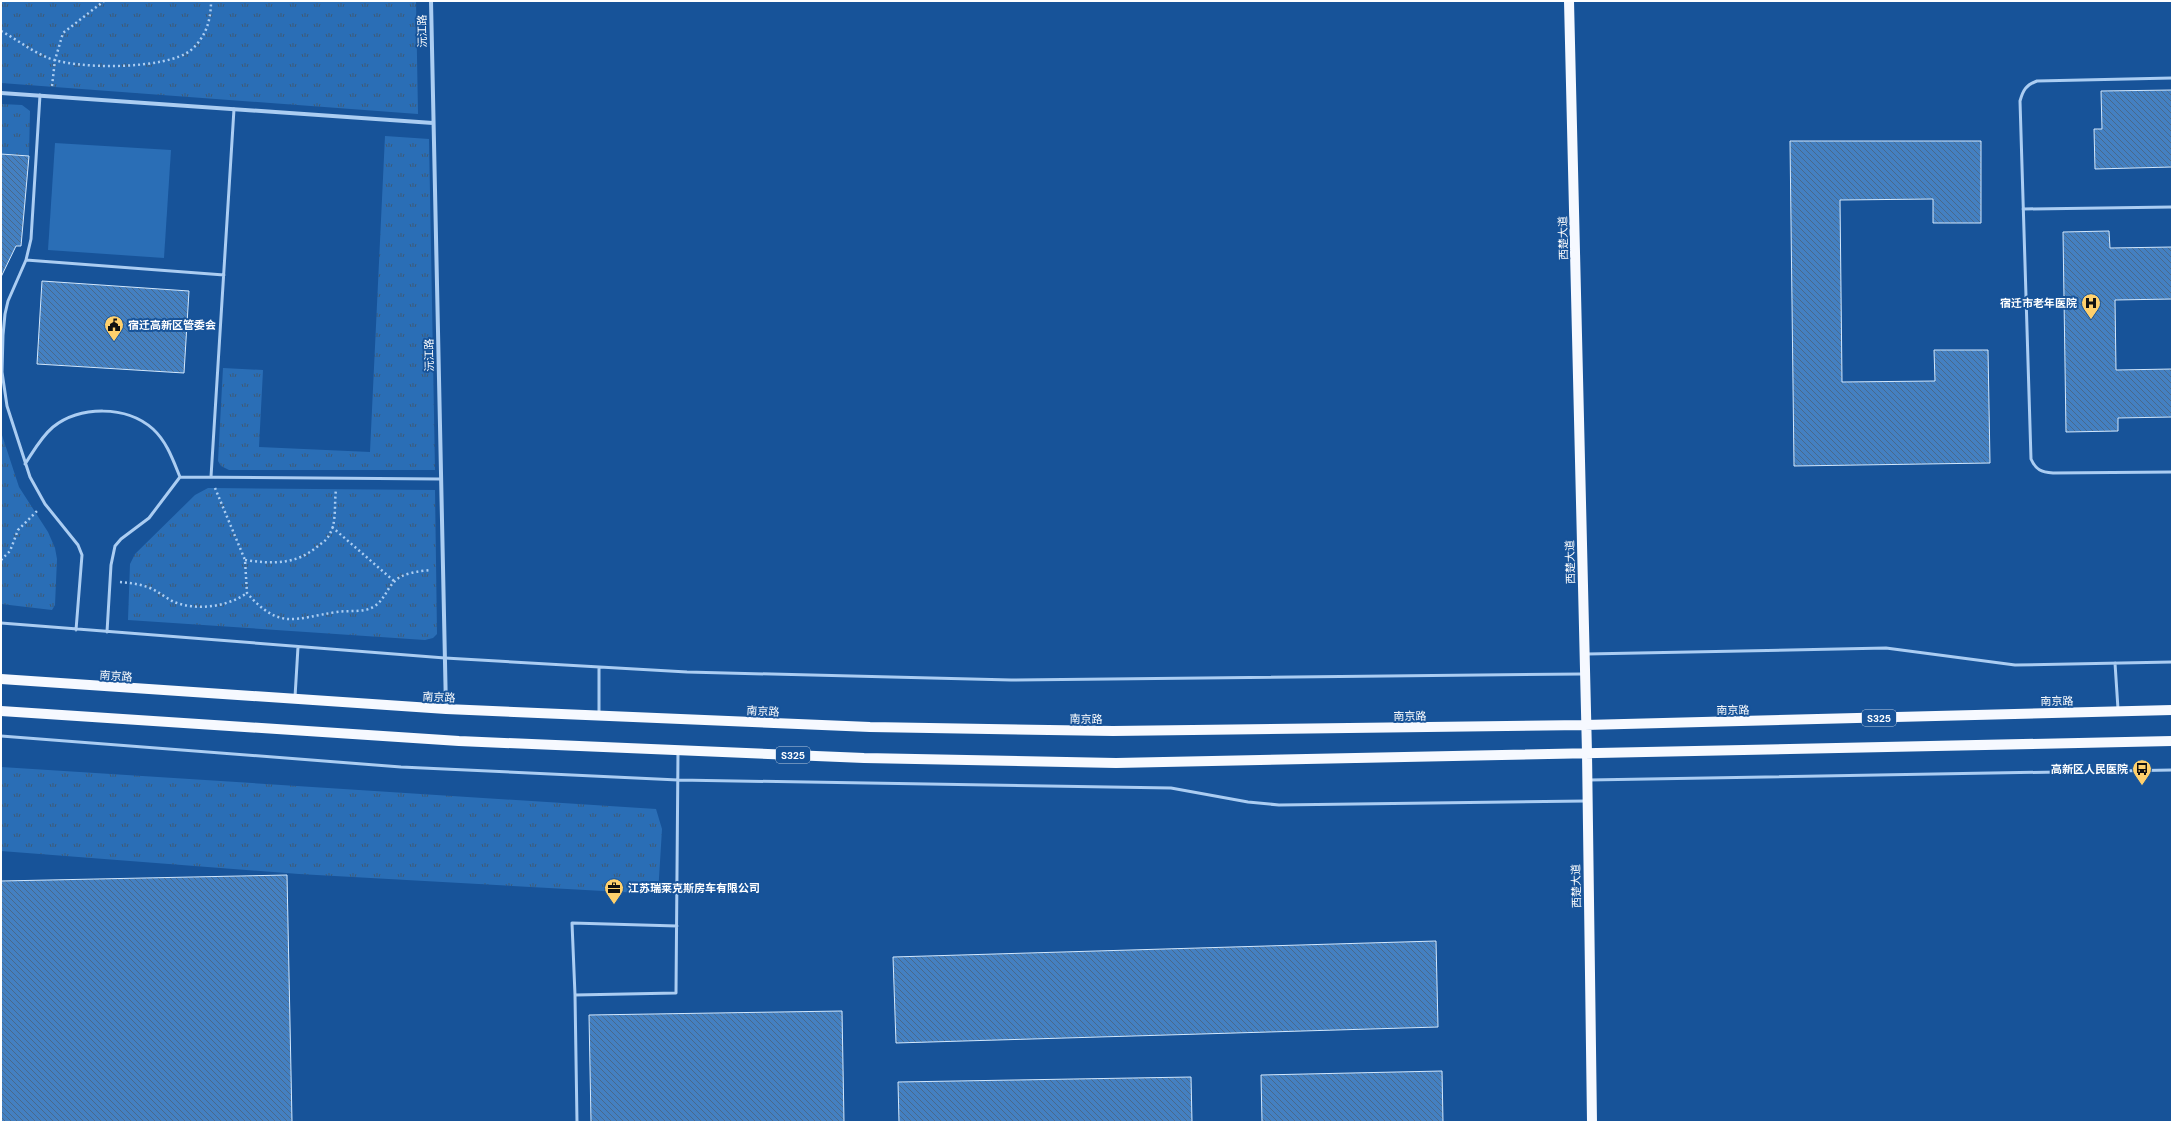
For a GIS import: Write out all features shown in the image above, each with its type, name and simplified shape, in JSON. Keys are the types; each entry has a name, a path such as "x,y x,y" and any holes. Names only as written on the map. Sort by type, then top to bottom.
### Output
{"main road":[{"name":"西楚大道","path":"1569,1 1587,753 1592,1122"},
{"name":"南京路","path":"1,679 446,709 870,728 1113,731 1586,725 2172,710"},
{"name":"S325","path":"1,711 458,741 864,758 1116,763 2172,741"}],"street":[{"name":"沅江路","path":"431,1 446,709"},
{"path":"1,93 433,123"}],"lane":[{"path":"2172,78 2037,81 2029,84 2023,90 2020,100 2030,449 2034,467 2040,472 2053,473 2172,472"},
{"path":"40,95 31,239 26,260 8,301 3,335 2,372 7,406 30,477 45,504 78,545 82,555 76,630"},
{"path":"210,477 234,109"},
{"path":"2023,209 2172,207"},
{"path":"26,260 224,275"},
{"path":"25,464 43,437 52,427 65,420 84,413 100,411 117,412 138,419 152,428 164,441 180,477"},
{"path":"180,477 440,479"},
{"path":"107,632 111,565 115,546 149,518 180,477"},
{"path":"1,623 445,658 687,672 1011,680 1584,674"},
{"path":"295,699 298,647"},
{"path":"1584,654 1886,648 2015,665 2172,662"},
{"path":"2115,663 2118,712"},
{"path":"599,667 599,716"},
{"path":"1,736 401,767 678,780 1171,788 1248,802 1279,805 1587,801"},
{"path":"575,995 676,993 678,750"},
{"path":"1587,780 2172,770"},
{"path":"577,1122 572,923 677,926"}],"path":[{"path":"51,96 55,60 63,33 104,1"},
{"path":"1,31 46,57 55,60 69,63 121,66 171,58 190,51 203,38 209,21 210,1"},
{"path":"210,477 245,560 247,593 268,612 282,619 291,620 372,608 380,603 394,581 417,572 442,569"},
{"path":"245,560 269,564 292,560 315,549 329,536 332,527 336,478"},
{"path":"1,560 10,552 18,530 45,504"},
{"path":"332,527 394,581"},
{"path":"110,580 149,588 172,601 189,607 214,606 237,600 247,593"}],"green space":[{"path":"1,1 416,1 418,114 1,83"},
{"path":"1,104 22,105 30,111 29,156 1,155"},
{"path":"385,136 429,139 435,470 229,470 221,466 218,461 223,368 263,370 259,447 370,452"},
{"path":"55,143 171,150 164,258 48,250"},
{"path":"1,432 19,487 48,532 55,548 57,559 55,605 52,610 1,604"},
{"path":"208,488 435,490 437,634 433,638 425,640 128,620 130,564 135,554 195,495"},
{"path":"1,767 656,809 662,829 658,894 299,874 1,851"}],"building":[{"path":"2172,90 2172,167 2095,169 2094,129 2102,129 2101,91"},
{"path":"1790,141 1981,141 1981,223 1933,223 1933,199 1840,200 1842,382 1935,381 1934,350 1988,350 1990,463 1794,466"},
{"path":"1,154 29,156 21,246 16,246 1,277"},
{"path":"2109,231 2110,248 2172,247 2172,299 2115,300 2116,370 2172,369 2172,417 2118,418 2118,431 2066,432 2063,232"},
{"path":"42,281 189,291 184,373 37,364"},
{"path":"287,875 292,1122 1,1122 1,881"},
{"path":"1436,941 1438,1027 896,1043 893,957"},
{"path":"842,1011 844,1122 591,1122 589,1015"},
{"path":"1442,1071 1443,1122 1262,1122 1261,1075"},
{"path":"1191,1077 1192,1122 899,1122 898,1082"}],"place":[{"name":"宿迁市老年医院","path":"2091,320"},
{"name":"宿迁高新区管委会","path":"114,342"},
{"name":"高新区人民医院","path":"2142,786"},
{"name":"江苏瑞莱克斯房车有限公司","path":"614,905"}]}
